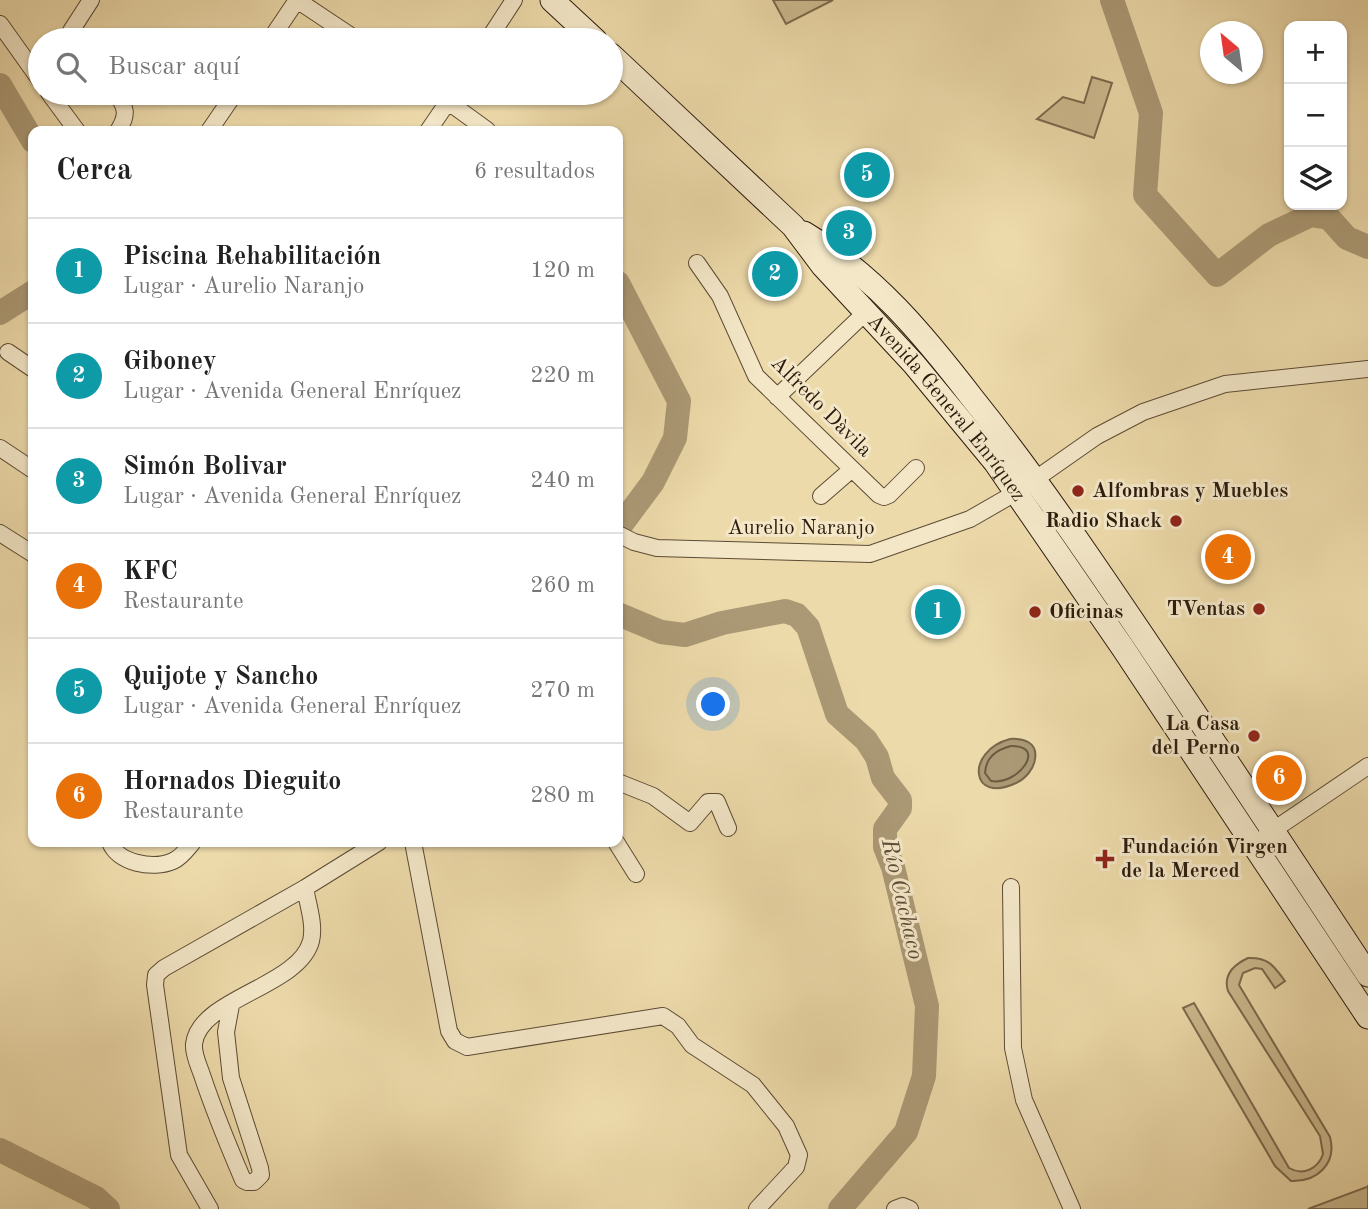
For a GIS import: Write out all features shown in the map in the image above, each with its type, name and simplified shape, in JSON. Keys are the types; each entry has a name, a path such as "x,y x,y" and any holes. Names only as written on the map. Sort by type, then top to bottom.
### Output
{"main road":[{"path":"552,0 582,28"},
{"name":"Avenida General Enríquez","path":"623,66 793,226 823,266 1003,455"},
{"name":"Avenida General Enríquez","path":"793,226 837,253 885,296 932,346 1003,455 1142,634 1368,975"},
{"name":"Avenida General Enríquez","path":"1026,486 1123,648 1253,845 1364,1004"},
{"path":"1123,648 1142,634"}],"street":[{"path":"73,28 91,0"},
{"path":"278,28 297,0 340,28"},
{"path":"496,28 514,0"},
{"path":"0,24 28,63"},
{"path":"58,105 73,126"},
{"path":"120,126 127,113 125,105"},
{"path":"212,126 227,105"},
{"path":"430,126 441,105"},
{"path":"458,105 482,126"},
{"name":"Alfredo Dàvila","path":"696,263 720,296 756,376 852,469 884,497 916,468"},
{"path":"777,397 866,312"},
{"path":"8,352 28,366"},
{"name":"Aurelio Naranjo","path":"623,536 657,548 870,554 971,519 1026,486 1097,436 1143,412 1225,384 1368,369"},
{"path":"0,448 28,467"},
{"path":"821,496 852,469"},
{"path":"0,533 28,551"},
{"path":"1253,845 1368,766"},
{"path":"623,784 653,796 690,823 708,802 717,802 728,828"},
{"path":"112,847 123,858 144,864 164,864 175,860 188,847"},
{"path":"210,1209 179,1155 155,985 156,975 371,847"},
{"path":"414,847 449,1031 455,1041 467,1047 663,1016 678,1026 692,1045 753,1085 786,1126 799,1155 796,1167 757,1209"},
{"path":"619,847 636,874"},
{"path":"1011,887 1013,1048 1024,1100 1072,1209"},
{"path":"230,1004 226,1032 232,1078 260,1168 261,1175 254,1182 243,1180 220,1128 194,1048 197,1033 204,1021 230,1004 295,965 306,951 312,930 305,888"},
{"path":"895,1209 903,1206 910,1209"}],"shaded area":[{"path":"773,0 833,0 786,24"},
{"path":"1092,77 1112,83 1094,138 1037,119 1063,97 1084,103"},
{"path":"1248,958 1261,959 1270,964 1285,981 1275,988 1262,969 1255,968 1243,973 1239,985 1330,1137 1331,1155 1328,1163 1317,1175 1300,1181 1291,1181 1275,1166 1183,1008 1194,1003 1289,1168 1305,1171 1318,1164 1323,1154 1320,1136 1228,991 1230,971"},
{"path":"1367,1187 1368,1209 1308,1209"}],"water":[{"path":"1010,739 1024,740 1032,745 1035,753 1033,766 1026,776 1016,783 1001,788 989,787 982,782 980,764 985,754 995,745"}],"waterway":[{"path":"1112,0 1151,113 1145,195 1217,275 1269,235 1311,215 1329,218 1347,238 1368,247"},
{"path":"0,85 28,133"},
{"name":"Río Cachaco","path":"623,293 679,401 675,438 653,482 623,522"},
{"path":"0,313 28,295"},
{"name":"Río Cachaco","path":"623,616 661,632 685,635 722,623 785,611 797,615 808,627 837,714 866,740 877,757 883,778 900,800 900,808 885,829 885,847 893,867 927,1006 924,1076 906,1132 840,1209"},
{"path":"0,1150 96,1198 108,1209"}],"place":[{"name":"Quijote y Sancho","path":"867,175"},
{"name":"Simón Bolivar","path":"849,233"},
{"name":"Giboney","path":"775,274"},
{"name":"Alfombras y Muebles","path":"1078,491"},
{"name":"Radio Shack","path":"1176,521"},
{"name":"KFC","path":"1228,557"},
{"name":"TVentas","path":"1259,609"},
{"name":"Piscina Rehabilitación","path":"938,612"},
{"name":"Oficinas","path":"1035,612"},
{"name":"La Casa del Perno","path":"1254,736"},
{"name":"Hornados Dieguito","path":"1279,778"},
{"name":"Fundación Virgen de la Merced","path":"1105,859"}]}
